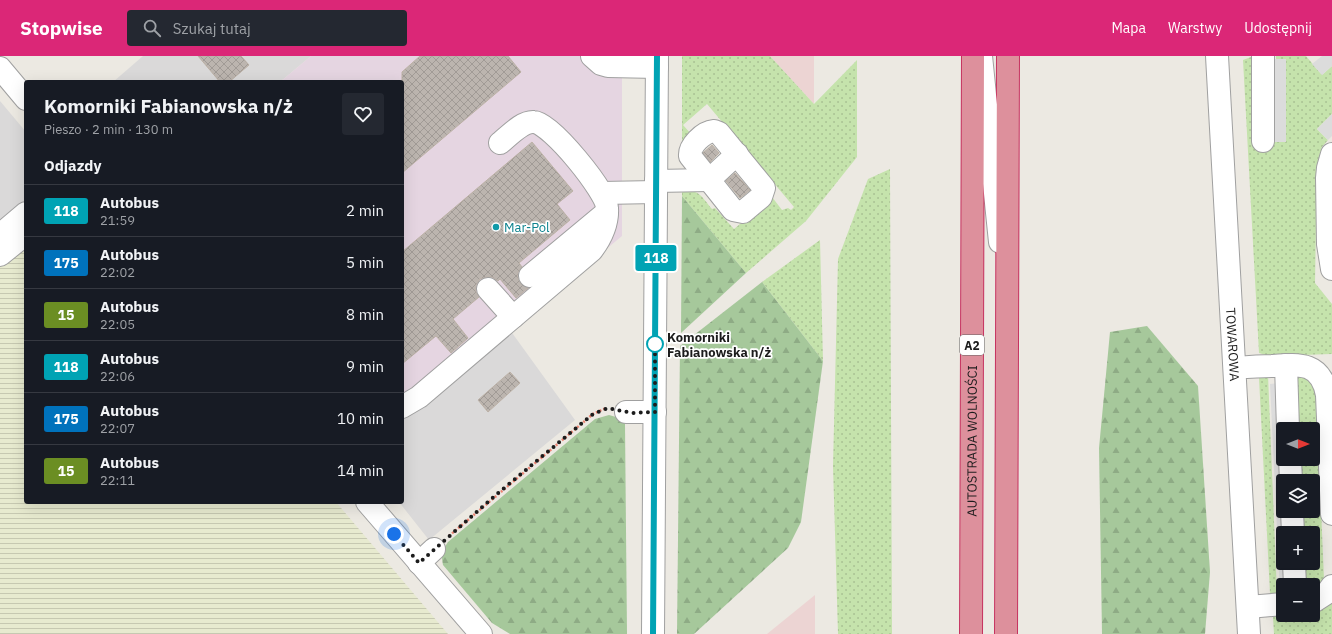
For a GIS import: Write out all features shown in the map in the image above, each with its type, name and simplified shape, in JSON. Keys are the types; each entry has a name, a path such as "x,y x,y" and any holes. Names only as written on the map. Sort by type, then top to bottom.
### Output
{"highway":[{"name":"AUTOSTRADA WOLNOŚCI","path":"971,634 973,56"},
{"path":"1006,634 1008,56"}],"street":[{"path":"592,56 601,64 608,66 657,61 653,634"},
{"path":"981,56 1007,318"},
{"path":"972,317 1000,56"},
{"name":"TOWAROWA","path":"1217,56 1249,634"},
{"path":"1263,56 1263,141"},
{"path":"0,69 24,97"},
{"path":"404,406 419,397 592,250 601,236 604,202 558,138 540,124 533,122 525,124 500,142"},
{"path":"708,132 717,132 737,154 762,184 764,191 761,197 746,210 736,212 692,159 690,152 692,145 708,132"},
{"path":"530,276 604,202 656,186 709,180 737,154"},
{"path":"1332,154 1328,168 1327,186 1328,244 1332,269"},
{"path":"0,235 24,214"},
{"path":"0,255 24,236"},
{"path":"488,289 513,317"},
{"path":"1235,368 1296,364 1316,371 1324,381 1327,395 1332,514"},
{"path":"1286,365 1288,422"},
{"path":"626,412 655,412"},
{"path":"378,506 427,556 481,634"},
{"path":"1320,598 1327,594 1332,586"},
{"path":"1248,607 1276,605"}],"path":[{"path":"427,556 497,494 593,414 608,408 626,412"}],"shaded area":[{"path":"143,56 311,56 282,80 115,80"},
{"path":"311,56 622,56 622,236 404,417 404,80 282,80"},
{"path":"770,56 814,56 814,104"},
{"path":"1322,56 1332,56 1332,66 1322,75 1312,64"},
{"path":"1271,59 1286,59 1286,142 1271,142"},
{"path":"0,101 24,130 24,244 0,264"},
{"path":"1332,114 1332,136 1328,140 1317,129"},
{"path":"510,330 575,420 429,540 401,504 404,504 404,417"},
{"path":"1280,383 1282,422 1276,422 1276,466 1283,466 1283,474 1276,474 1276,509 1270,384"},
{"path":"1276,518 1283,518 1283,526 1277,526"},
{"path":"1279,570 1290,570 1290,578 1279,578"},
{"path":"815,595 815,634 767,634"}],"green space":[{"path":"682,56 770,56 814,104 857,60 857,157 806,221 746,273 682,196 682,190 696,192 703,197 712,209 715,208 734,229 772,197 782,210 788,208 791,210 794,207 707,104 683,125 692,135 682,145"},
{"path":"1276,56 1306,56 1322,75 1332,66 1332,114 1317,129 1328,140 1322,147 1317,166 1315,283 1332,304 1332,354 1269,356 1259,353 1243,60 1251,57 1255,60 1286,142 1286,59 1276,59"},
{"path":"890,169 892,634 838,634 833,466 838,259 868,179"},
{"path":"682,196 746,273 681,333"},
{"path":"820,240 823,361 762,282"},
{"path":"24,244 24,504 338,504 448,634 0,634 0,264"},
{"path":"762,282 823,361 801,522 788,548 694,634 677,634 680,346"},
{"path":"1147,326 1198,386 1210,572 1205,634 1102,634 1099,448 1110,332"},
{"path":"1299,372 1316,387 1318,422 1294,422 1293,376"},
{"path":"1268,375 1276,593 1270,593 1259,378"},
{"path":"609,415 623,419 625,424 627,634 510,634 492,623 443,565 442,553 444,548 448,542 595,419"},
{"path":"1295,466 1319,466 1320,474 1296,474"},
{"path":"1320,485 1324,579 1320,584 1320,578 1300,578 1299,570 1320,570 1320,526 1298,526 1297,518 1320,518"},
{"path":"1332,603 1332,634 1274,634 1273,617 1276,616 1276,622 1320,622 1321,610"}],"building":[{"path":"198,56 241,56 249,65 231,80 218,80"},
{"path":"420,56 508,56 521,72 404,171 404,80 402,80 402,72"},
{"name":"Mar-Pol","path":"532,142 573,191 557,204 570,220 519,263 522,267 518,272 518,278 521,284 528,288 516,298 500,279 498,281 492,277 486,277 480,279 476,285 476,292 479,297 453,319 468,338 451,353 436,336 404,362 404,250"},
{"path":"712,145 719,153 710,162 703,153"},
{"path":"735,173 750,190 740,198 726,181"},
{"path":"510,372 520,383 488,412 478,400"}],"bus line":[{"name":"118","path":"653,634 657,56"}],"place":[{"name":"Mar-Pol","path":"496,227"},
{"name":"Komorniki Fabianowska n/ż","path":"655,344"}],"route":[{"path":"394,534 419,563 497,494 593,414 608,408 632,413 655,412 655,344"}]}
